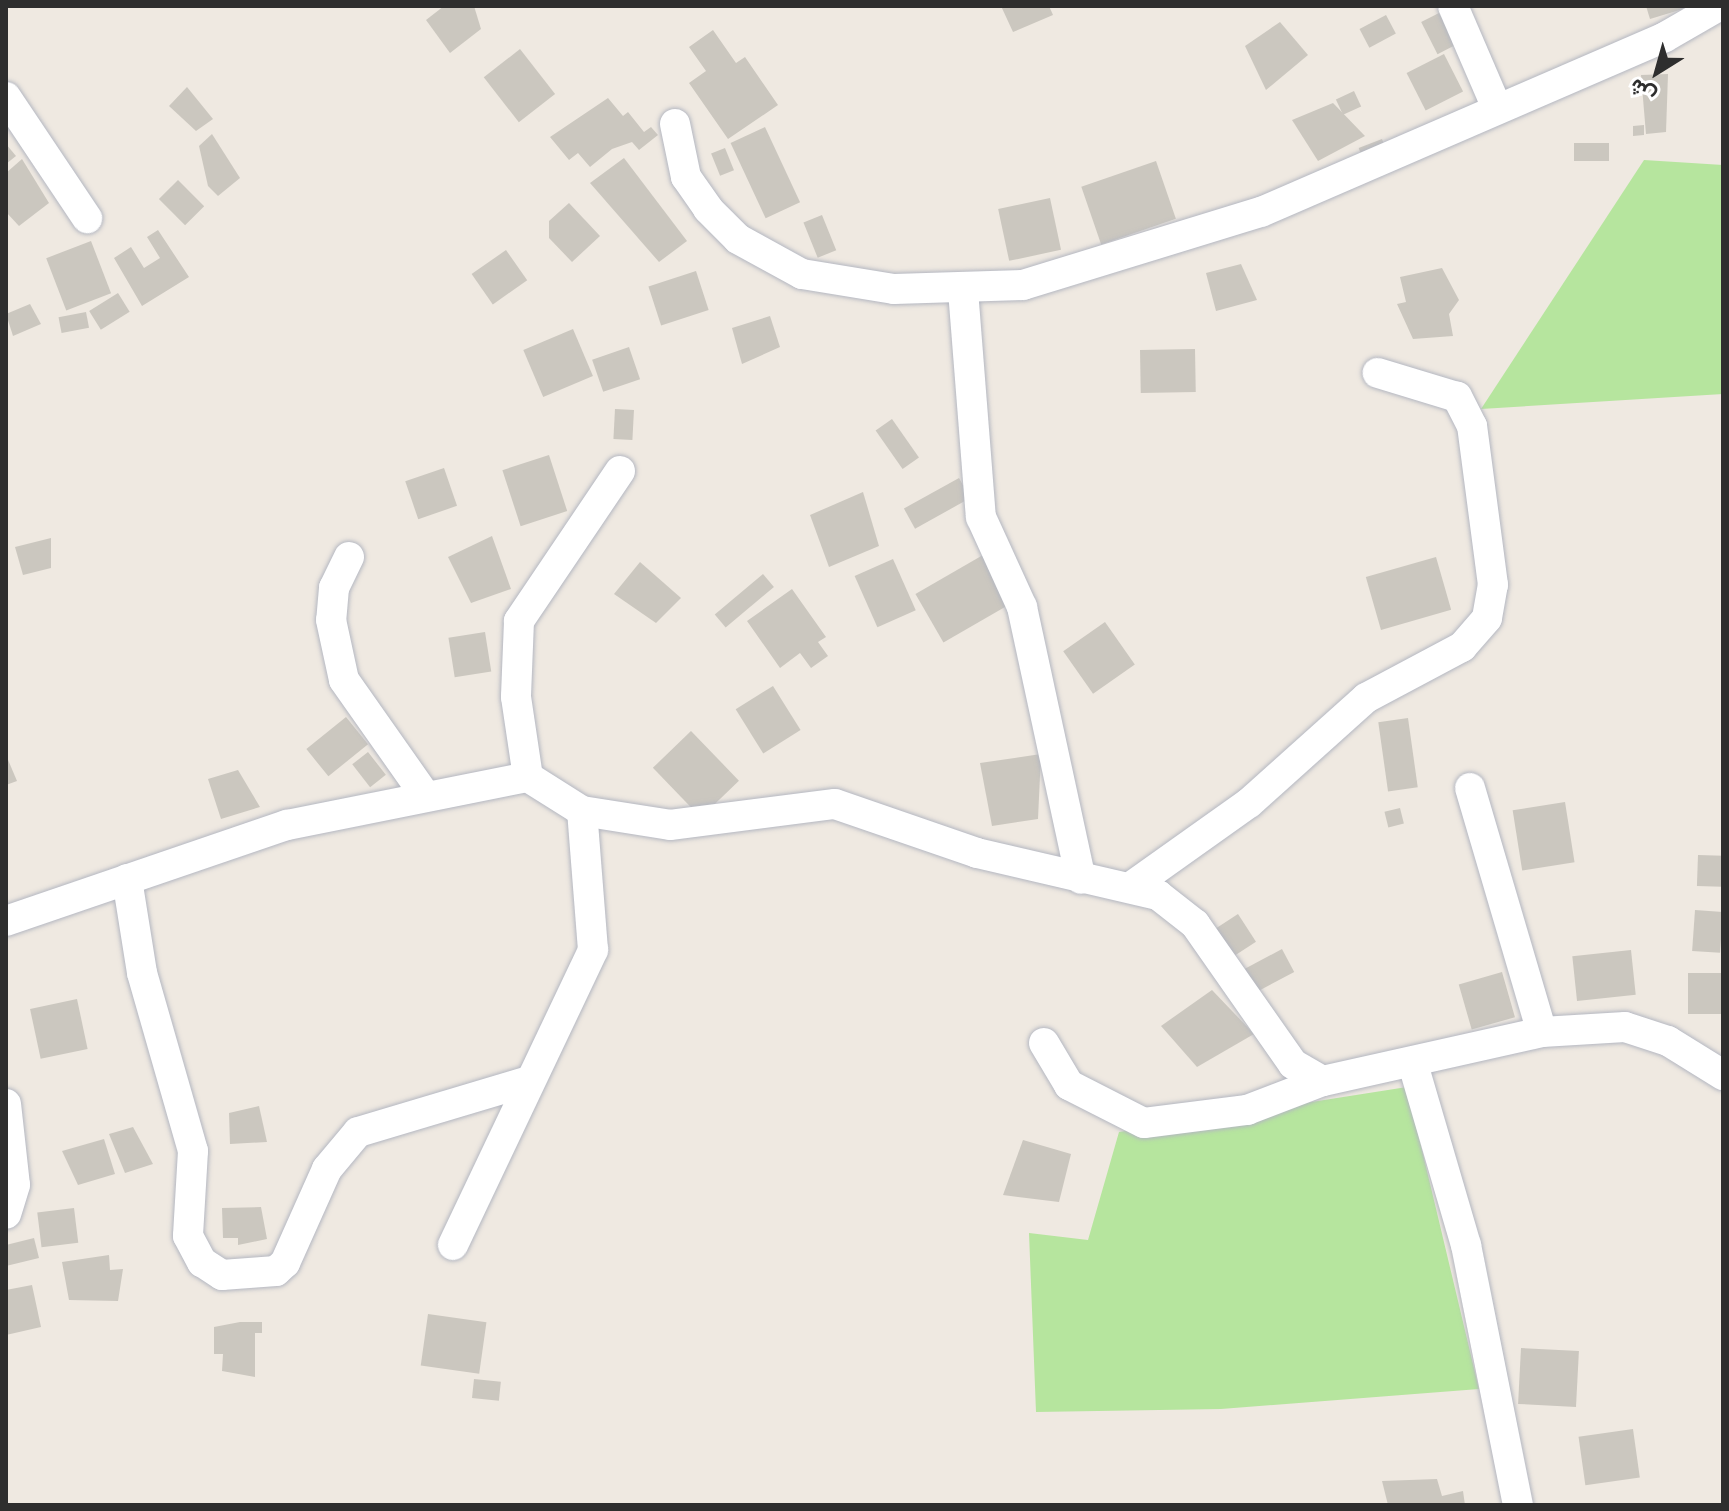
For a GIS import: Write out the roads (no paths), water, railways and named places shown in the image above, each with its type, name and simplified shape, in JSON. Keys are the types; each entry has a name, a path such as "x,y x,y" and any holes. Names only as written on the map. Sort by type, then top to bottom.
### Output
{"street":[{"path":"1453,6 1496,106"},
{"path":"675,124 686,177 738,239 768,257 831,283 963,290 1072,274 1195,236 1665,37 1719,6"},
{"path":"6,97 87,218"},
{"path":"963,290 981,517 1022,607 1081,879"},
{"path":"1132,886 1249,803 1366,698 1470,642 1487,618 1492,572 1472,426 1457,397 1378,373"},
{"path":"528,777 515,684 519,621 620,471"},
{"path":"349,557 334,588 331,620 344,680 424,794"},
{"path":"6,921 287,825 424,794 528,777 582,811 699,825 835,804 977,853 1081,879 1132,886 1195,924 1269,1036 1293,1064 1323,1081"},
{"path":"1470,788 1542,1032"},
{"path":"453,1245 526,1082 593,950 582,811"},
{"path":"127,879 142,973 193,1151 188,1236 202,1262 222,1275 276,1271 285,1263 327,1169 358,1132 526,1082"},
{"path":"1044,1043 1069,1085 1144,1123 1247,1110 1323,1081 1413,1064 1542,1032 1625,1027 1668,1041 1723,1075"},
{"path":"1413,1064 1466,1245 1518,1505"},
{"path":"6,1104 15,1185 6,1214"}]}
